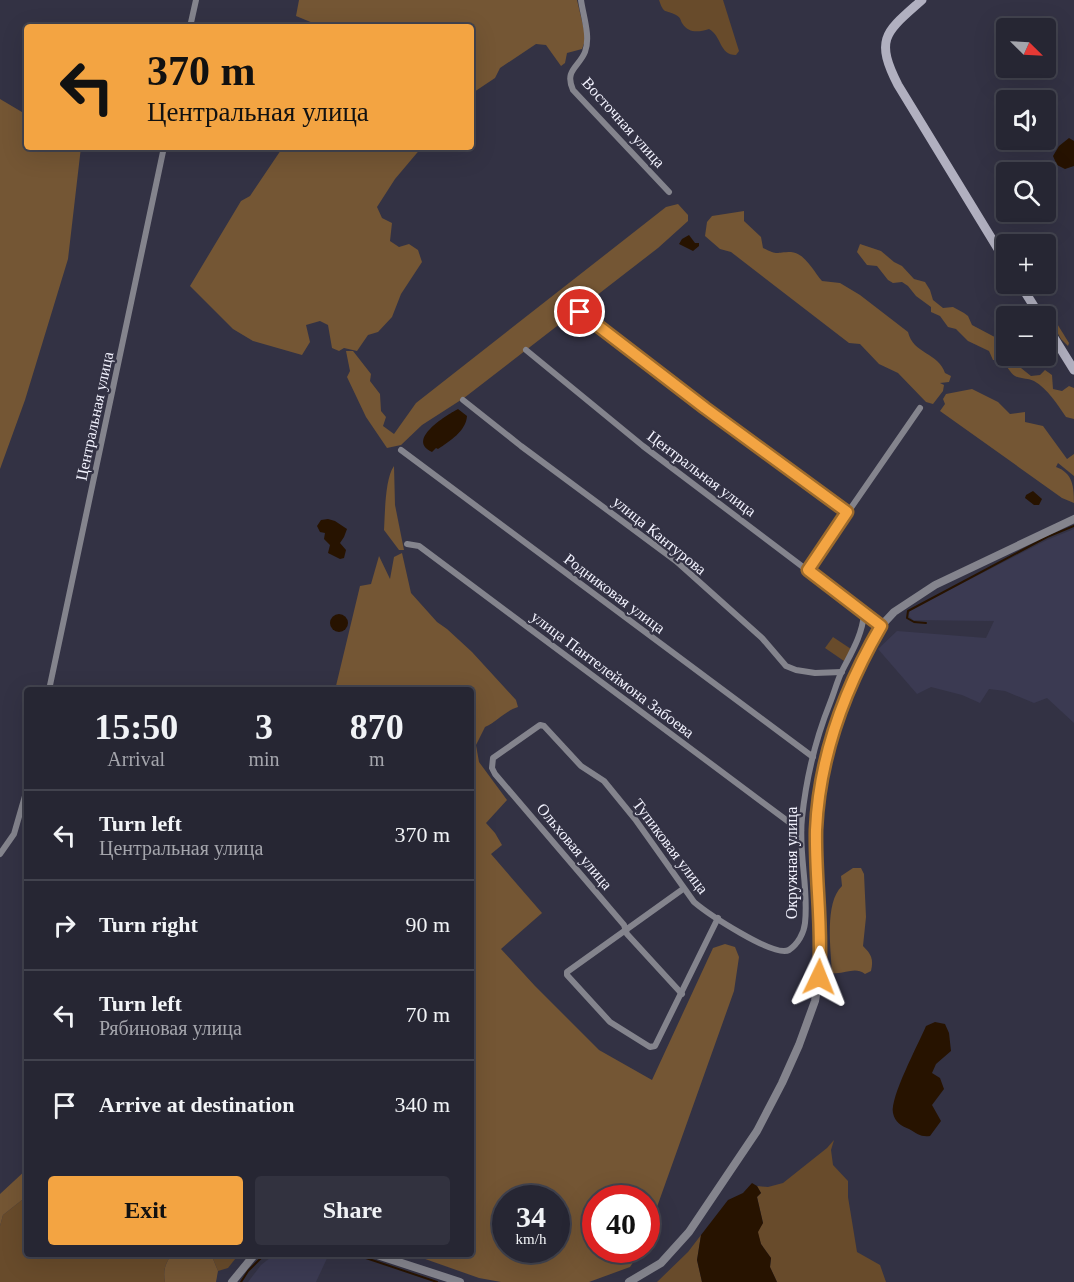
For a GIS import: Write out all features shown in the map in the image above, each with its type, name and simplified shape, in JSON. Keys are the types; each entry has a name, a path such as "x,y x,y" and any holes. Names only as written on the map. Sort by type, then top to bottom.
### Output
{"main road":[{"path":"922,0 890,30 885,46 886,60 898,85 996,246"},
{"path":"1056,341 1074,370"}],"street":[{"path":"191,24 196,0"},
{"name":"Восточная улица","path":"581,0 586,47 583,56 571,73 571,84 577,94 669,192"},
{"name":"Центральная улица","path":"50,687 163,150"},
{"path":"580,312 705,408 847,512"},
{"name":"Центральная улица","path":"526,350 643,446 881,626"},
{"name":"улица Кантурова","path":"463,400 676,561 762,638 786,666 815,673 842,672"},
{"path":"808,570 920,408"},
{"name":"Родниковая улица","path":"401,450 813,757"},
{"path":"629,1282 661,1263 689,1232 758,1131 799,1045 815,1001 819,977 821,954 816,829 826,757 851,682 881,626 894,612 935,585 1074,519"},
{"name":"улица Пантелеймона Забоева","path":"407,544 419,546 801,831"},
{"name":"Окружная улица","path":"797,942 805,921 801,831 806,789 829,705 857,642 864,614"},
{"name":"Тупиковая улица","path":"540,724 550,731 581,766 604,781 635,819 683,889 700,907 752,940 778,952 789,950 797,942"},
{"name":"Ольховая улица","path":"540,724 493,758 492,768 624,925 627,934 682,994"},
{"path":"0,854 14,834 24,799"},
{"path":"683,889 570,969 567,975 614,1025 652,1047 657,1044 718,918"},
{"path":"232,1282 253,1257"},
{"path":"383,1257 460,1282"}],"shaded area":[{"path":"299,0 577,0 586,38 582,49 567,53 565,63 561,66 546,45 536,44 500,68 495,78 474,92 474,24 314,24 296,16"},
{"path":"659,0 723,0 739,51 736,55 726,52 709,29 691,31 685,27 679,17 664,10"},
{"path":"0,99 24,113 24,150 81,150 68,259 25,400 0,469"},
{"path":"1069,138 1074,141 1074,166 1065,169 1057,165 1053,156 1059,146"},
{"path":"281,150 419,150 395,179 377,207 382,218 392,223 390,241 399,247 409,244 418,250 422,262 401,294 392,317 378,332 368,335 357,351 344,348 339,351 332,348 328,325 320,321 306,325 310,342 302,355 253,341 233,329 190,286 241,201 250,196"},
{"path":"678,204 688,215 688,221 658,248 464,398 422,425 401,445 387,448 366,417 347,377 350,371 346,351 353,351 371,374 370,381 380,394 381,411 386,417 383,426 394,434 416,403 666,207"},
{"path":"744,211 744,221 761,237 763,248 775,253 791,252 801,256 822,281 840,283 860,295 908,332 915,345 942,366 945,373 951,376 949,382 940,383 944,385 943,391 933,404 926,402 898,373 879,364 860,344 849,343 731,252 720,249 705,236 707,222 712,216"},
{"path":"689,235 695,243 699,243 693,251 679,244"},
{"path":"860,244 881,251 902,266 914,279 925,282 933,300 943,308 953,307 964,313 972,325 996,338 996,360 993,360 989,351 968,341 956,329 948,327 940,316 931,312 931,307 916,296 908,286 902,282 893,283 888,280 877,266 867,265 857,252"},
{"path":"1056,322 1069,343 1068,346 1056,330"},
{"path":"1006,366 1018,366 1031,376 1040,375 1045,370 1052,375 1053,389 1062,391 1069,386 1074,388 1074,419 1066,417 1052,397 1039,384 1012,373"},
{"path":"972,389 998,402 1010,414 1025,412 1025,422 1043,426 1067,459 1074,454 1074,476 1058,463 1056,467 1066,473 1071,481 1074,503 1062,498 940,411 945,404 943,399 946,394"},
{"path":"458,409 467,416 461,431 432,452 425,447 423,441 430,429"},
{"path":"394,466 395,505 404,550 399,550 384,530 387,487"},
{"path":"1033,491 1042,499 1039,505 1034,505 1025,498"},
{"path":"328,519 347,529 340,543 346,550 344,558 340,559 328,553 330,545 324,539 325,533 320,532 317,526 321,520"},
{"path":"1074,529 1074,723 1047,698 1034,703 1005,691 989,689 980,703 962,695 931,687 917,694 878,649 897,631 986,638 994,621 913,620 909,616 910,610 1047,540"},
{"path":"402,553 411,593 437,622 472,652 516,700 518,707 485,727 476,745 479,762 507,800 486,823 502,845 491,854 542,913 501,949 599,1050 652,1080 713,948 725,944 735,947 739,957 734,991 660,1199 660,1185 582,1185 582,1263 633,1263 630,1267 589,1282 501,1282 479,1278 420,1257 474,1257 474,687 336,687 360,586 371,584 379,556 390,579 394,557"},
{"path":"339,614 347,619 348,623 343,631 339,632 331,627 330,623 335,615"},
{"path":"833,637 851,649 844,661 825,648"},
{"path":"853,868 861,868 864,874 866,917 863,946 871,957 872,967 871,971 865,974 857,971 832,973 830,927 833,904 842,886 841,876"},
{"path":"935,1022 945,1024 949,1033 951,1051 936,1064 932,1073 940,1078 944,1089 932,1105 941,1121 930,1136 924,1136 903,1126 895,1119 893,1105 900,1083 926,1026"},
{"path":"834,1140 831,1150 833,1165 848,1181 848,1197 857,1252 880,1265 886,1282 777,1282 770,1267 771,1258 761,1244 757,1232 763,1223 757,1197 761,1193 757,1186 768,1187 783,1183"},
{"path":"24,1172 24,1198 3,1215 0,1226 0,1194"},
{"path":"752,1183 761,1193 757,1197 763,1223 758,1232 761,1244 771,1258 770,1267 777,1282 702,1282 697,1260 701,1235 728,1200 743,1193"},
{"path":"24,1198 24,1257 170,1257 165,1267 165,1282 0,1282 0,1226 3,1215"},
{"path":"701,1235 697,1260 702,1282 657,1282 688,1252"},
{"path":"170,1257 212,1257 218,1271 216,1282 165,1282 165,1267"},
{"path":"212,1257 237,1257 228,1268 218,1271"},
{"path":"271,1257 328,1257 316,1282 248,1282 261,1265"}],"waterway":[{"path":"926,623 914,622 907,618 908,611 1047,537 1074,526"},
{"path":"241,1282 262,1257"},
{"path":"363,1257 437,1282"}],"route":[{"path":"580,312 705,408 847,512 808,570 881,626 851,682 826,757 816,829 821,954 819,977"}]}
